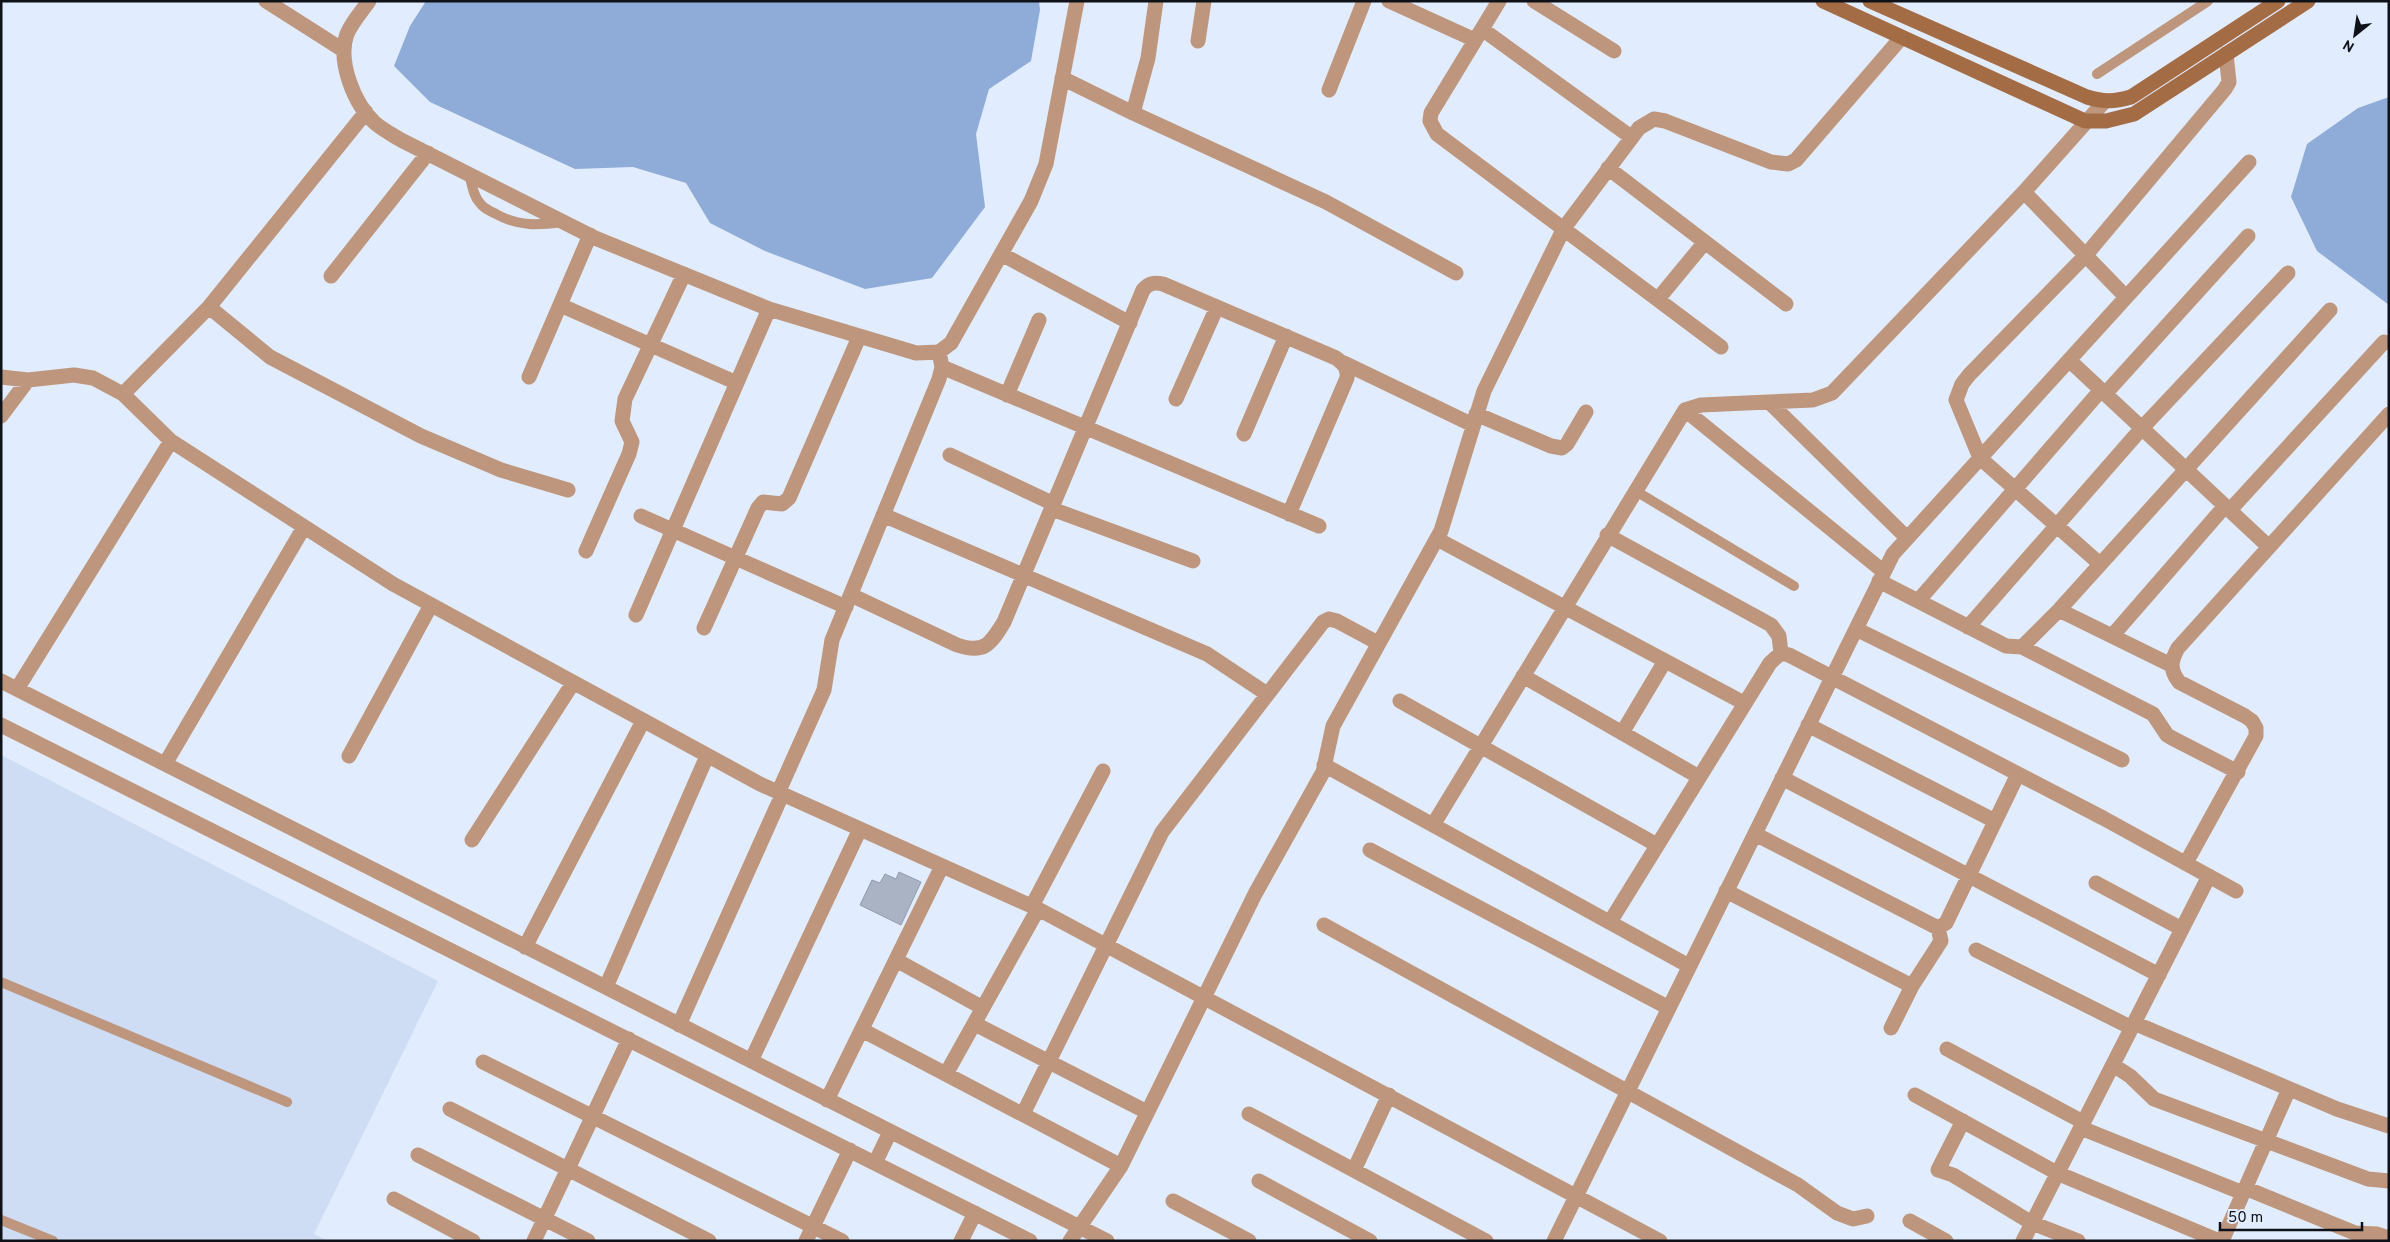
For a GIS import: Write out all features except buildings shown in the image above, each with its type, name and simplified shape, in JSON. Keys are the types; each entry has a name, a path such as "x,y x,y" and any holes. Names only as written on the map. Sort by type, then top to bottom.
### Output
{"street":[{"path":"266,1 343,50"},
{"path":"370,1 348,32 343,50 349,78 358,101 375,123 401,140 590,235 769,309 916,354 939,352 951,343 1031,201 1046,164 1077,1"},
{"path":"1133,113 1148,58 1156,1"},
{"path":"1198,41 1204,1"},
{"path":"1329,90 1364,1"},
{"path":"1389,1 1479,35 1632,137"},
{"path":"1499,1 1431,113 1432,127 1437,134 1721,347"},
{"path":"1534,1 1614,51"},
{"path":"1823,1 2085,122 2114,119 2134,114 2308,1"},
{"path":"1870,1 2087,97 2104,102 2118,101 2131,97 2278,1"},
{"path":"1070,1241 1121,1166 1203,996 1255,894 1322,772 1333,726 1441,531 1484,391 1564,228 1632,137 1646,122 1654,119 1665,121 1771,162 1788,164 1796,160 1901,38"},
{"path":"2100,564 1980,458 1956,400 1962,384 2085,256 2225,89 2229,82 2226,54"},
{"path":"1062,78 1326,202 1456,273"},
{"path":"1433,825 1634,490 1685,410 1701,405 1813,400 1832,393 2024,192 2104,102"},
{"path":"123,394 209,308 366,112"},
{"path":"331,276 428,153"},
{"path":"1554,1241 1892,554 2248,162"},
{"path":"1608,168 1786,304"},
{"path":"2024,192 2126,297"},
{"path":"529,377 590,235"},
{"path":"1918,601 2015,489 2248,236"},
{"path":"1658,299 1705,242"},
{"path":"1001,254 1130,323"},
{"path":"1968,627 2142,428 2288,273"},
{"path":"586,551 629,454 632,442 622,421 625,399 684,274"},
{"path":"641,516 735,558 956,645 971,650 980,649 990,644 997,634 1023,577 1143,290 1155,282 1217,306 1344,364 1474,419 1551,446 1562,448 1567,444 1586,412"},
{"path":"560,305 737,383"},
{"path":"1176,399 1217,306"},
{"path":"209,308 270,357 421,436 500,470 568,490"},
{"path":"636,615 769,309"},
{"path":"2022,647 2059,610 2185,468 2330,310"},
{"path":"1007,395 1039,320"},
{"path":"1244,434 1286,336"},
{"path":"704,628 760,504 767,502 782,504 789,498 859,337"},
{"path":"2112,636 2227,508 2384,342"},
{"path":"679,1024 824,690 832,640 942,367 939,352"},
{"path":"2069,360 2269,547"},
{"path":"1289,514 1347,378 1348,371 1344,364"},
{"path":"942,367 1319,526"},
{"path":"1,377 28,380 74,375 93,378 123,394 171,440 393,584 431,605 780,794 1035,907 1660,1241"},
{"path":"1,416 28,380"},
{"path":"1769,402 1907,538"},
{"path":"1685,410 1882,576 1918,601 2006,646 2022,647 2153,714 2167,735 2238,772"},
{"path":"2186,863 2238,772 2256,736 2256,728 2252,721 2180,682 2173,674 2171,665 2178,648 2389,414"},
{"path":"17,689 171,440"},
{"path":"950,456 1053,506 1193,561"},
{"path":"883,515 1023,577 1208,654 1267,694"},
{"path":"165,764 304,527"},
{"path":"1607,535 1771,625 1779,636 1781,654"},
{"path":"1437,539 1744,703"},
{"path":"349,756 431,605"},
{"path":"2059,610 2171,665"},
{"path":"1022,1114 1162,832 1324,622 1329,620 1336,621 1378,643"},
{"path":"1856,629 2122,760"},
{"path":"1610,922 1770,662 1781,654 1789,655 1831,679 2018,774 2236,891"},
{"path":"1622,733 1665,661"},
{"path":"1522,676 1699,777"},
{"path":"1,680 1107,1241"},
{"path":"472,840 573,682"},
{"path":"1400,701 1657,845"},
{"path":"525,947 643,721"},
{"path":"1,725 1030,1241"},
{"path":"1808,725 1995,821"},
{"path":"606,988 707,756"},
{"path":"1324,765 1690,966"},
{"path":"946,1074 984,1008 1103,771"},
{"path":"1938,928 1946,922 2018,774"},
{"path":"1782,778 2159,975"},
{"path":"751,1061 860,829"},
{"path":"1755,834 1938,928 1941,941 1912,986 1891,1028"},
{"path":"1370,850 1669,1008"},
{"path":"828,1100 942,866"},
{"path":"2022,1241 2209,876"},
{"path":"2096,884 2182,929"},
{"path":"1726,891 1912,986"},
{"path":"1324,925 1798,1185 1837,1213 1853,1219 1867,1216"},
{"path":"1976,950 2133,1025 2337,1110 2389,1126"},
{"path":"896,960 984,1008"},
{"path":"975,1024 1147,1112"},
{"path":"862,1030 1121,1166"},
{"path":"534,1241 629,1040"},
{"path":"1947,1048 2082,1125 2244,1191 2355,1233 2377,1234 2389,1238"},
{"path":"483,1062 842,1241"},
{"path":"2113,1065 2130,1076 2154,1099 2368,1179 2389,1181"},
{"path":"1916,1095 2057,1173 2225,1240 2244,1191 2289,1089"},
{"path":"1354,1170 1389,1095"},
{"path":"450,1109 709,1241"},
{"path":"1249,1114 1486,1241"},
{"path":"1963,1121 1938,1170 1953,1175 2032,1223 2078,1241"},
{"path":"875,1163 890,1132"},
{"path":"806,1241 850,1150"},
{"path":"418,1155 588,1241"},
{"path":"1259,1181 1370,1241"},
{"path":"394,1199 473,1241"},
{"path":"1173,1201 1249,1241"},
{"path":"961,1241 975,1213"},
{"path":"1910,1222 1946,1241"}],"lane":[{"path":"2097,74 2208,1"},
{"path":"469,174 478,202 485,209 506,220 519,224 536,225 565,222"},
{"path":"1634,490 1794,586"},
{"path":"1,982 287,1102"},
{"path":"1,1220 53,1241"}],"shaded area":[{"path":"1,755 438,981 314,1234 328,1241 1,1241"}],"water":[{"path":"426,1 1039,1 1040,10 1031,61 989,89 976,134 985,207 932,278 865,289 765,251 710,223 686,183 633,167 575,169 430,102 394,66 410,26"},
{"path":"2389,97 2389,305 2317,251 2291,197 2307,144 2358,108"}]}
